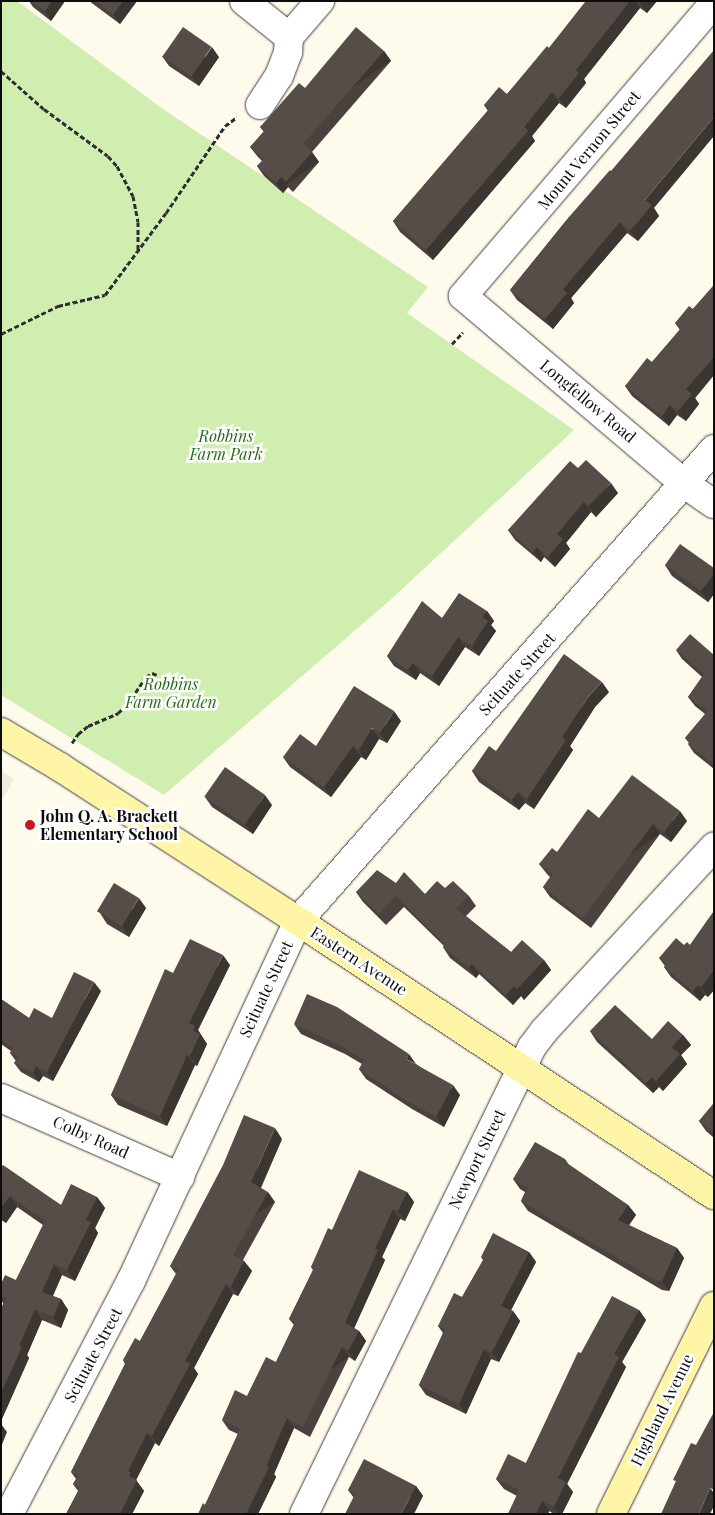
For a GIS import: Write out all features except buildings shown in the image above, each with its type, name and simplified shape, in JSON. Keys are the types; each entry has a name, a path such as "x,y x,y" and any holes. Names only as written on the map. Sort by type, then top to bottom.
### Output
{"street":[{"path":"244,1 289,37"},
{"path":"260,105 279,76 288,52 289,37 320,1"},
{"name":"Mount Vernon Street","path":"464,296 714,3"},
{"name":"Longfellow Road","path":"464,296 685,484 714,504"},
{"name":"Scituate Street","path":"9,1514 112,1321 298,920 714,449"},
{"name":"Eastern Avenue","path":"1,732 60,767 298,920 714,1195"},
{"name":"Newport Street","path":"304,1514 521,1068 544,1031 714,847"},
{"name":"Colby Road","path":"1,1098 180,1176"},
{"name":"Highland Avenue","path":"611,1514 714,1306"}],"path":[{"path":"1,71 44,109 108,156 117,166 133,196 138,222 138,251"},
{"path":"1,334 58,306 105,295 225,126 260,105"},
{"path":"72,744 78,734 88,726 118,713 127,705 146,677 152,674 157,675"}],"green space":[{"name":"Robbins Farm Park","path":"1,1 17,1 163,109 428,287 407,313 574,430 388,602 164,795 1,695"}],"shaded area":[{"path":"1,771 14,779 1,802"}],"place":[{"name":"John Q. A. Brackett Elementary School","path":"30,825"}],"park label":[{"name":"Robbins Farm Garden","path":"171,693"}]}
